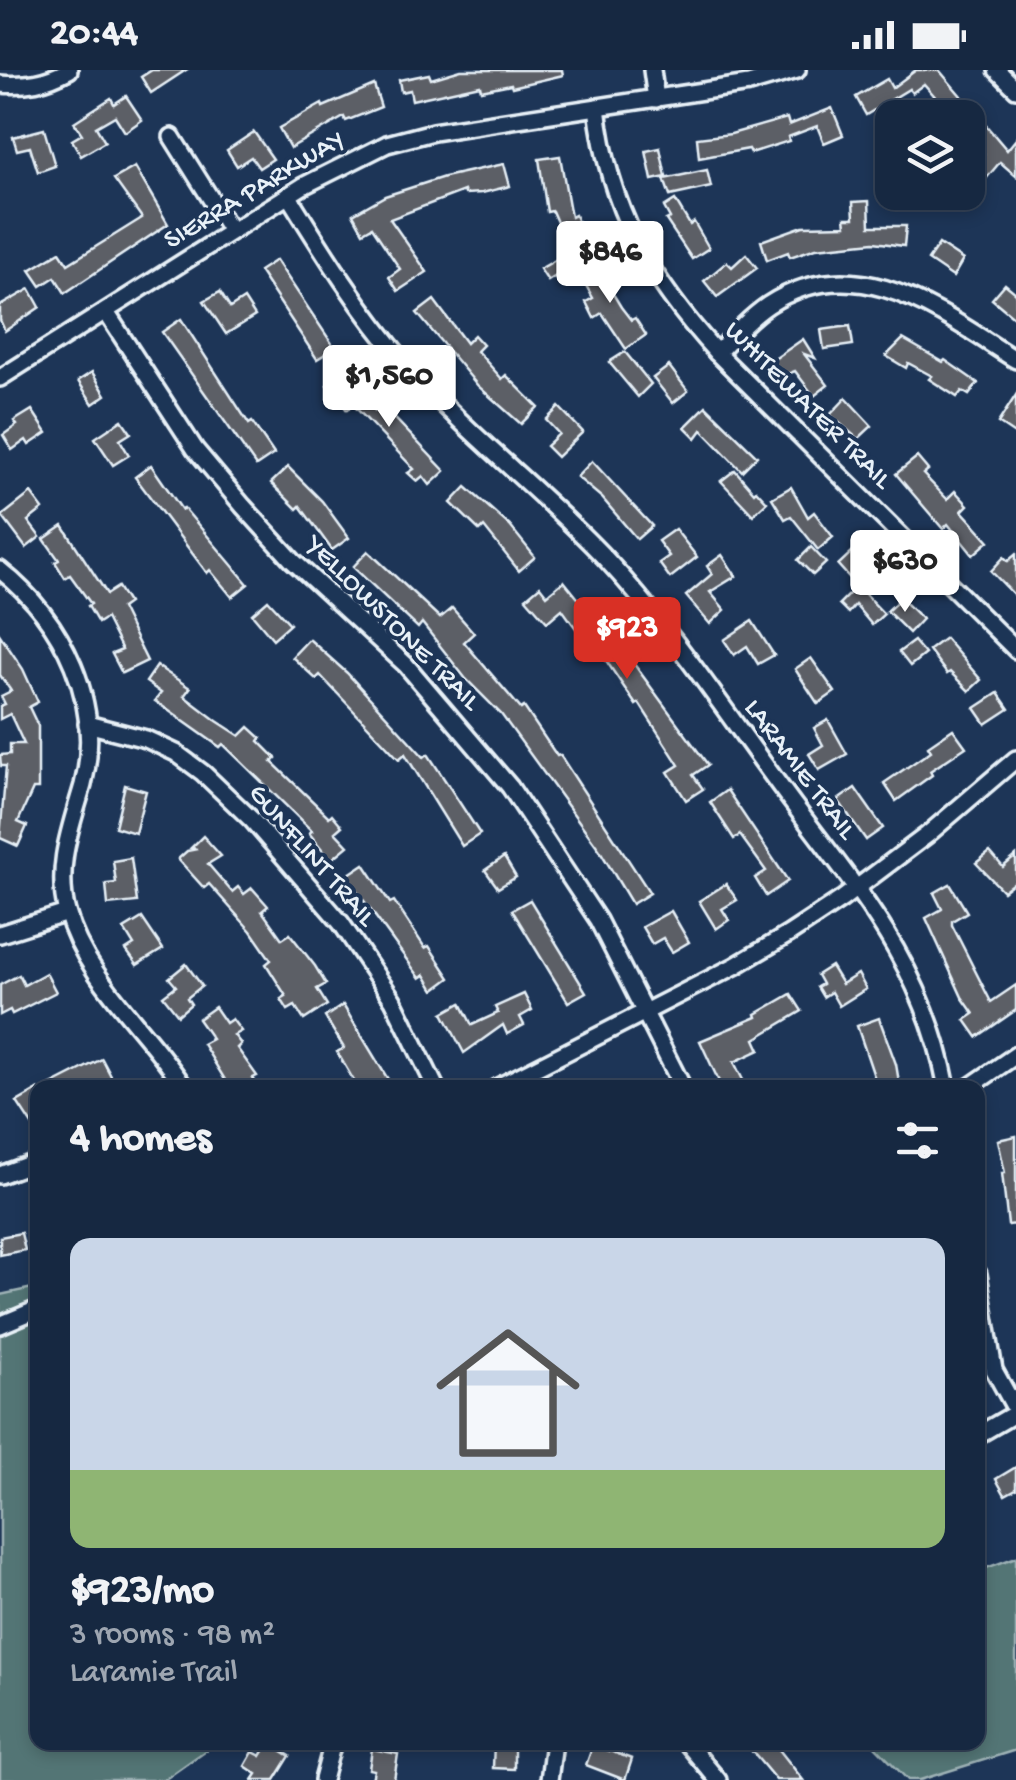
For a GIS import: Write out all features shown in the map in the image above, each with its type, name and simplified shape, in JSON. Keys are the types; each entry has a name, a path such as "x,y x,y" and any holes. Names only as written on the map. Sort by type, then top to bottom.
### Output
{"street":[{"path":"0,84 24,86 47,82 69,70"},
{"path":"652,70 656,99"},
{"name":"SIERRA PARKWAY","path":"0,378 288,195 344,163 388,144 433,132 749,84 797,70"},
{"path":"998,70 1016,90"},
{"name":"WHITEWATER TRAIL","path":"596,108 608,173 624,220 674,305 717,353 1016,650"},
{"path":"172,137 231,231"},
{"name":"LARAMIE TRAIL","path":"288,195 334,270 406,364 550,502 660,620 902,954 934,1032 945,1080"},
{"path":"717,353 770,304 809,288 850,282 879,285 906,294 1016,360"},
{"name":"YELLOWSTONE TRAIL","path":"106,312 195,448 243,506 293,561 406,665 510,788 598,920 679,1080"},
{"path":"0,570 50,620 79,680 87,724 84,780 64,856 67,913 86,958 176,1080"},
{"name":"GUNFLINT TRAIL","path":"87,724 146,739 176,753 252,820 340,923 393,1000 432,1080"},
{"path":"511,1080 735,966 856,888 927,835 1016,759"},
{"path":"0,934 67,913"},
{"path":"980,1080 1016,1055"},
{"path":"0,1175 30,1164"},
{"path":"0,1325 30,1312"},
{"path":"985,1316 994,1370 1016,1412 985,1430"},
{"path":"324,1780 330,1750"},
{"path":"549,1780 553,1750"},
{"path":"693,1750 718,1780"}],"green space":[{"path":"30,1289 30,1750 206,1750 164,1780 0,1780 0,1295"},
{"path":"1016,1557 1016,1750 920,1780 908,1780 879,1750 985,1750 985,1568"}],"building":[{"path":"152,70 186,70 151,93 141,77"},
{"path":"461,70 562,70 563,75 512,87 511,84 481,90 480,85 412,100 410,90 401,92 399,80 429,74 431,79"},
{"path":"916,70 939,70 964,100 938,100 924,84 891,100 875,100 875,110 866,115 856,97 887,79 892,88"},
{"path":"374,85 381,107 346,121 344,117 290,148 279,128 322,104 323,107"},
{"path":"126,96 142,120 125,132 115,116 96,127 105,142 81,156 72,140 82,134 74,122 111,98 114,104"},
{"path":"832,108 843,135 824,143 817,126 788,137 789,141 751,153 749,149 699,158 697,138 731,134 787,118 789,125"},
{"path":"985,124 1007,150 1016,139 1016,176 1000,162 985,180"},
{"path":"44,129 55,166 38,172 30,147 17,150 13,137"},
{"path":"254,132 273,159 259,168 251,157 237,166 227,150"},
{"path":"660,148 666,177 652,180 646,151"},
{"path":"560,156 571,217 575,215 586,242 561,252 556,239 563,236 552,211 547,212 539,159"},
{"path":"504,164 510,186 482,193 464,191 390,219 427,272 398,291 389,277 400,269 372,227 363,232 353,214 385,196 444,177"},
{"path":"135,167 168,224 65,293 55,277 41,286 30,270 60,252 68,264 142,218 114,179"},
{"path":"707,170 711,187 670,196 664,179"},
{"path":"675,200 709,248 692,259 666,220 670,218 664,207"},
{"path":"869,201 870,226 906,226 904,246 874,242 816,248 790,257 788,252 767,260 761,241 803,226 846,225 845,218 854,218 853,202"},
{"path":"939,244 963,260 953,277 928,260"},
{"path":"566,254 573,265 548,281 540,269"},
{"path":"746,254 757,268 717,297 704,281 727,262 732,267"},
{"path":"276,260 335,348 317,359 259,271"},
{"path":"598,262 621,307 631,320 635,318 646,335 626,349 602,313 594,318 586,302 593,298 579,273"},
{"path":"1005,284 1016,293 1016,319 992,299"},
{"path":"30,289 40,307 5,331 0,306"},
{"path":"220,292 230,308 244,299 255,316 226,334 204,301"},
{"path":"434,300 466,343 474,335 483,345 477,351 502,379 506,375 538,407 521,424 478,386 417,313"},
{"path":"181,319 249,424 252,422 274,454 256,466 162,332"},
{"path":"850,326 853,345 824,349 821,330"},
{"path":"803,339 815,358 804,354 828,385 814,396 795,371 780,377 770,362"},
{"path":"903,339 945,360 978,383 969,395 962,391 957,397 929,379 932,376 908,363 906,368 886,356"},
{"path":"625,352 651,384 638,397 609,362"},
{"path":"669,366 688,391 673,403 653,378"},
{"path":"92,372 106,395 93,404 78,381"},
{"path":"343,372 375,411 382,405 445,471 430,485 423,476 417,481 408,473 414,469 353,405 347,410 327,385"},
{"path":"1016,395 1016,435 998,423"},
{"path":"846,398 872,426 858,439 830,415"},
{"path":"706,406 757,456 742,471 702,430 696,438 685,427"},
{"path":"559,407 583,432 557,457 546,446 559,434 546,420"},
{"path":"32,410 47,433 12,450 3,435 17,425 14,421"},
{"path":"122,420 131,433 120,440 129,455 113,465 95,438"},
{"path":"917,457 928,470 923,474 947,499 955,491 968,505 962,511 989,541 973,555 948,524 943,529 896,474"},
{"path":"592,461 652,526 637,539 602,498 577,477"},
{"path":"151,465 182,510 248,584 232,597 210,570 207,573 135,477"},
{"path":"288,467 322,501 349,538 332,550 300,506 297,509 271,483"},
{"path":"735,470 767,502 753,515 721,481"},
{"path":"466,487 510,526 535,557 519,571 484,527 480,531 451,503"},
{"path":"791,487 808,517 814,512 833,537 818,550 791,516 785,519 772,498"},
{"path":"31,493 43,509 28,521 40,537 26,548 2,516"},
{"path":"63,526 107,594 118,587 128,603 121,608 147,661 122,673 112,654 122,650 106,618 98,623 88,606 91,604 70,575 65,578 55,562 59,560 44,539"},
{"path":"675,529 697,557 670,578 659,563 669,556 658,541"},
{"path":"811,547 826,563 813,575 798,560"},
{"path":"854,550 880,579 864,593 884,614 872,625 855,605 848,613 839,604 857,586 838,565"},
{"path":"368,551 440,618 452,608 474,633 464,642 521,709 524,707 560,755 650,893 632,904 599,849 501,714 466,679 422,623 418,628 353,567"},
{"path":"1016,554 1016,597 991,571 1004,557 1008,561"},
{"path":"722,555 736,576 710,592 725,610 710,624 686,596 712,574 707,566"},
{"path":"564,581 606,633 609,630 708,765 693,775 703,789 686,800 668,772 679,765 593,641 588,645 562,609 547,622 526,598 540,586 547,595"},
{"path":"901,598 922,619 909,633 887,611"},
{"path":"268,600 290,624 273,639 252,614"},
{"path":"752,621 774,655 758,664 747,646 734,655 724,640"},
{"path":"0,635 23,669 38,702 29,707 38,726 38,789 33,789 18,822 27,826 18,846 0,838 6,766 1,766 0,755 10,754 10,744 24,744 10,714 0,719 0,706 5,704 1,696 11,691 0,675"},
{"path":"945,638 981,680 969,691 950,672 947,674 929,650"},
{"path":"309,639 347,673 424,757 428,754 480,834 462,846 405,754 399,759 320,675 316,679 292,657"},
{"path":"914,641 925,654 910,666 899,652"},
{"path":"811,658 835,692 818,704 795,669"},
{"path":"157,666 190,688 184,696 217,721 240,736 249,727 261,738 259,741 276,758 272,762 342,826 335,832 348,846 331,860 309,833 312,831 223,744 220,747 155,701 161,693 146,682"},
{"path":"998,693 1009,709 986,724 975,708"},
{"path":"828,720 847,754 819,770 809,754 823,745 814,728"},
{"path":"953,729 966,747 896,801 884,783 931,751 928,746"},
{"path":"125,785 146,791 135,833 115,827"},
{"path":"855,788 883,828 866,840 838,800"},
{"path":"727,790 788,881 766,896 755,878 766,871 740,835 734,839 710,802"},
{"path":"203,836 221,856 208,864 232,892 238,887 244,894 252,888 268,906 262,911 282,939 290,934 326,984 317,989 327,1005 304,1020 295,1006 288,1010 281,999 286,996 266,964 271,960 251,931 209,884 204,888 178,859 197,849 191,848"},
{"path":"990,852 1003,867 1016,856 1016,881 1003,891 976,863"},
{"path":"504,857 516,877 498,888 485,870"},
{"path":"131,858 137,902 108,905 106,884 116,883 113,861"},
{"path":"364,864 450,978 434,990 425,975 420,978 346,876"},
{"path":"726,884 737,900 722,909 729,920 716,929 699,901"},
{"path":"950,884 967,912 952,921 952,925 991,1002 1016,985 1016,1010 977,1037 965,1020 974,1014 962,997 926,918 942,909 934,893"},
{"path":"530,900 586,992 568,1002 512,910"},
{"path":"671,911 689,942 672,952 663,938 652,944 642,927"},
{"path":"142,918 163,949 137,965 126,950 134,945 124,929"},
{"path":"186,964 202,986 187,998 191,1004 178,1015 163,996 176,986 169,978"},
{"path":"831,966 842,984 858,974 866,989 839,1006 831,992 823,997 817,987 822,984 817,975"},
{"path":"46,973 56,992 12,1014 10,1010 0,1015 0,985 19,975 24,985"},
{"path":"524,994 532,1010 520,1017 524,1025 507,1034 503,1025 464,1053 443,1013 461,1003 472,1025 498,1013 495,1007"},
{"path":"791,994 802,1011 755,1039 760,1050 734,1062 743,1080 718,1080 700,1041 757,1017 756,1014"},
{"path":"343,1005 388,1080 353,1080 337,1052 344,1048 325,1017"},
{"path":"215,1007 226,1023 232,1019 241,1031 234,1035 241,1044 237,1048 257,1076 254,1080 225,1080 203,1044 212,1039 198,1019"},
{"path":"879,1018 899,1080 875,1080 857,1026"},
{"path":"102,1059 112,1078 108,1080 61,1080"},
{"path":"30,1095 30,1122 17,1102"},
{"path":"1016,1136 1016,1224 1008,1225 1005,1173 998,1140"},
{"path":"21,1233 25,1250 0,1255 0,1237"},
{"path":"1016,1467 1016,1489 1005,1495 996,1479"},
{"path":"265,1750 280,1750 290,1756 275,1780 253,1780 257,1774 245,1766 253,1752 261,1756"},
{"path":"372,1750 398,1754 394,1780 372,1780 374,1770 369,1769"},
{"path":"494,1750 514,1750 514,1769 493,1768"},
{"path":"591,1750 607,1750 632,1759 625,1780 586,1765"},
{"path":"751,1750 779,1750 803,1780 776,1780"}]}
